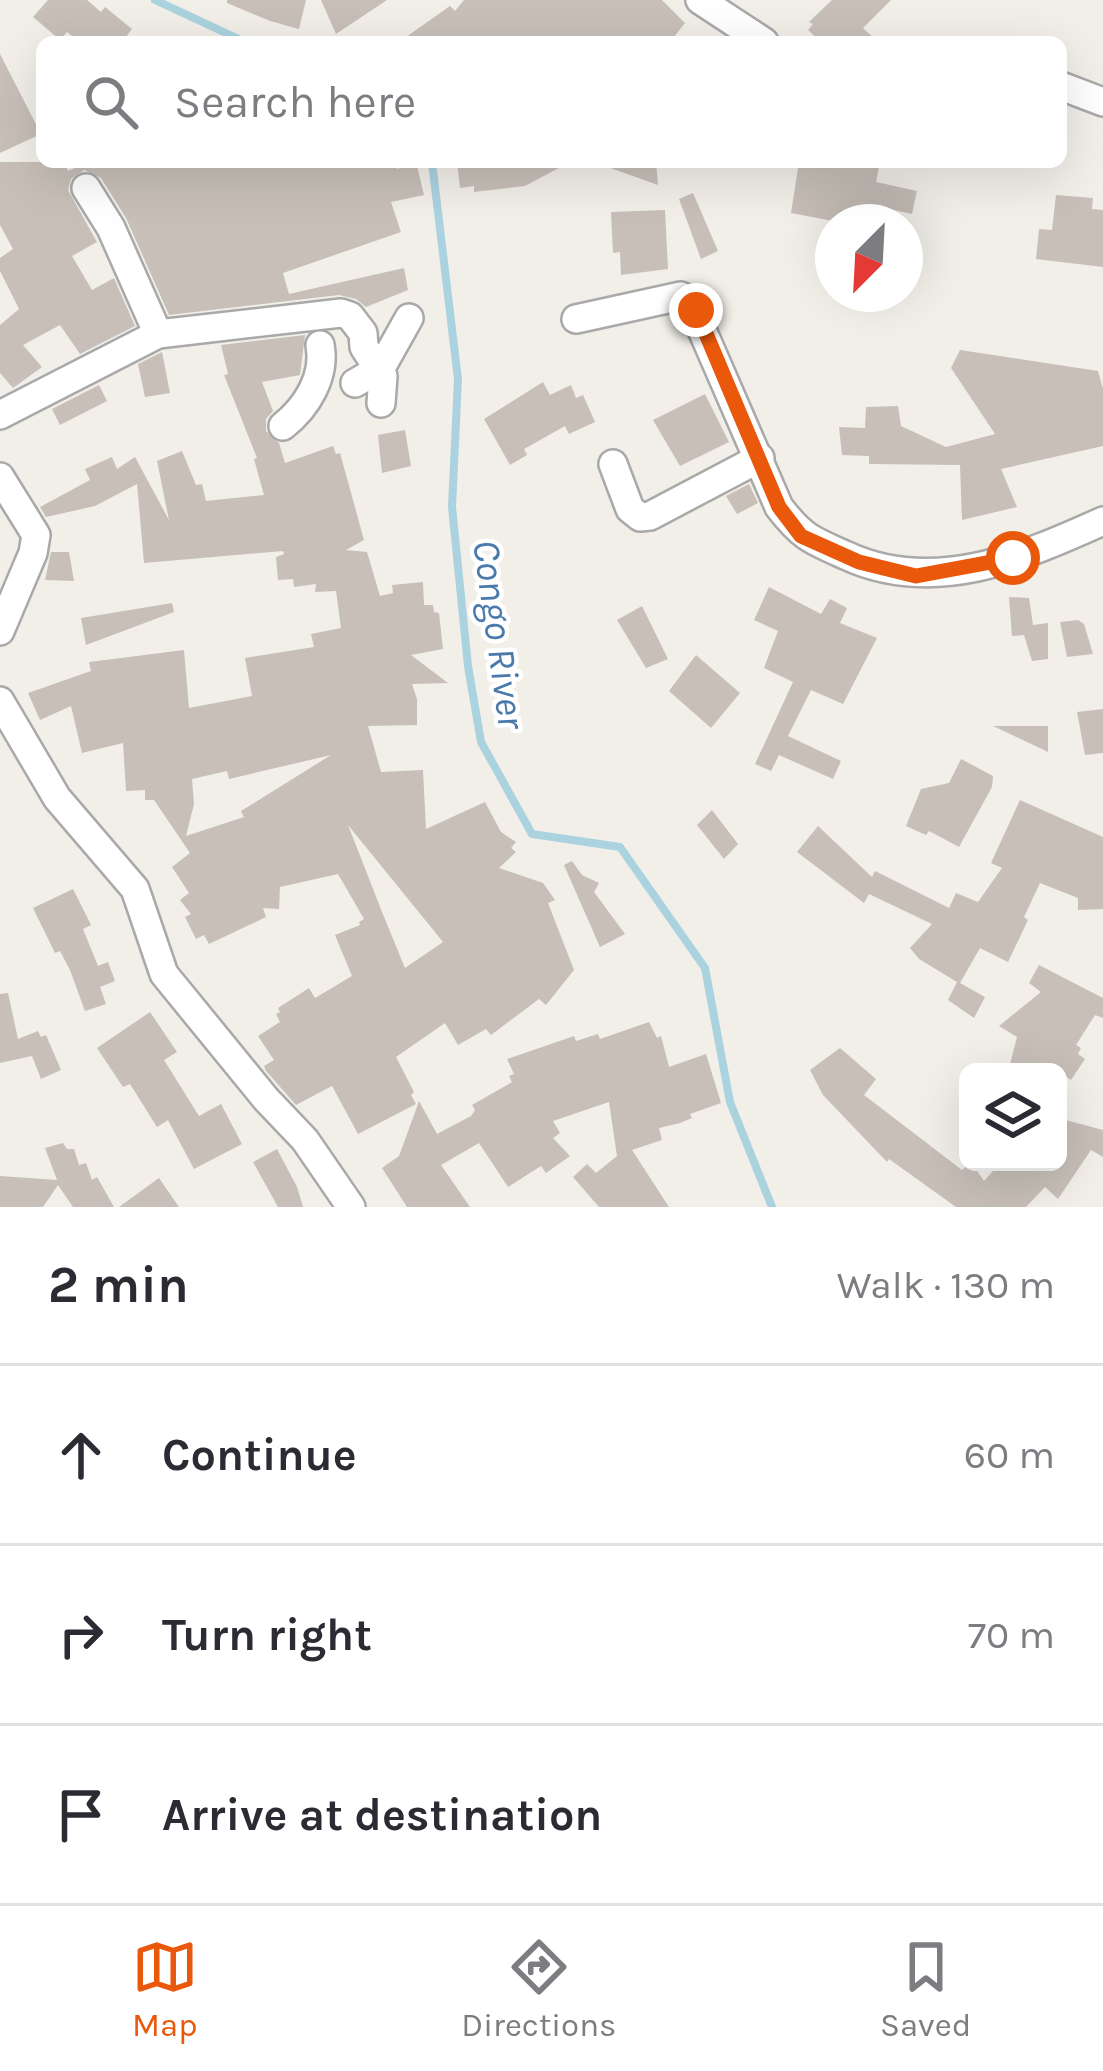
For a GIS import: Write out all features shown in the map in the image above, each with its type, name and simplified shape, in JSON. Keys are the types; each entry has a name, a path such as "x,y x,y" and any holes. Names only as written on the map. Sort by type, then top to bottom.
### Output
{"street":[{"path":"700,0 755,36"},
{"path":"1067,88 1103,102"},
{"path":"86,188 111,228 158,334"},
{"path":"576,320 681,296 689,300 779,507 801,536 859,562 916,576 1013,558 1103,521"},
{"path":"0,415 158,334 341,313 350,316 363,333 364,347 383,376 381,403"},
{"path":"320,346 320,375 291,420 324,398 341,396 381,368 410,318"},
{"path":"613,464 630,509 640,517 760,458"},
{"path":"0,477 36,535 0,631"},
{"path":"0,700 57,798 134,889 164,974 305,1140 351,1207"}],"building":[{"path":"48,0 87,0 101,12 105,7 132,29 127,36 72,36 67,32 55,36 33,17"},
{"path":"227,0 306,0 299,29"},
{"path":"321,0 387,0 336,34"},
{"path":"464,0 662,0 685,23 675,36 408,36 450,6 455,11"},
{"path":"832,0 891,0 863,28 872,36 814,36 808,30 813,24 809,22"},
{"path":"0,54 36,124 36,136 0,153"},
{"path":"0,162 36,162 36,168 68,171 75,168 417,168 424,195 391,202 401,232 283,273 289,294 404,268 408,290 366,307 339,295 169,315 126,218 101,178 84,170 71,179 68,190 97,242 72,256 92,290 114,278 135,326 80,354 60,325 23,345 42,367 13,388 0,373 0,325 19,309 0,271 0,258 13,249 0,225"},
{"path":"458,168 559,168 525,186 474,192 474,186 460,188"},
{"path":"610,168 657,168 658,185"},
{"path":"798,168 879,168 876,182 917,191 914,204 815,204 815,218 791,213"},
{"path":"693,193 718,251 701,259 679,199"},
{"path":"1056,195 1093,198 1092,209 1103,210 1103,267 1036,259 1039,229 1052,230"},
{"path":"665,210 668,269 621,275 620,252 613,253 611,212"},
{"path":"305,335 300,375 262,382 273,411 266,419 266,431 279,443 285,463 333,446 340,453 364,540 346,550 367,552 380,596 393,593 392,585 423,582 424,605 433,605 439,613 443,649 411,655 448,683 412,684 417,725 368,726 381,772 423,770 426,829 485,802 501,832 516,842 511,848 516,852 499,868 543,883 555,900 548,903 574,970 546,1005 539,999 491,1035 486,1029 458,1045 445,1023 396,1057 416,1104 358,1134 332,1086 296,1105 266,1071 264,1066 274,1060 258,1036 280,1022 278,1008 309,988 315,998 352,976 335,935 364,919 338,874 280,887 279,909 263,908 266,917 209,944 204,935 196,939 185,917 191,914 180,900 189,893 172,867 190,853 154,800 145,800 145,790 126,791 123,743 82,753 71,706 40,720 28,693 91,671 89,662 184,650 189,708 252,696 245,658 314,647 311,634 341,628 336,591 315,592 316,584 294,587 293,579 278,580 276,557 283,551 144,563 137,484 95,506 46,517 40,507 90,480 85,469 112,457 117,469 135,457 169,520 157,461 182,451 196,485 202,484 206,501 264,495 257,458 224,375 228,374 221,345","holes":["331,755 241,811 244,817 186,836 194,804 192,779 227,771 229,779","348,825 443,942 405,968 382,912"]},
{"path":"960,350 1098,371 1103,389 1103,446 1001,469 1017,507 962,520 960,465 869,464 869,456 842,455 839,427 865,428 866,407 898,406 901,426 946,447 995,434 951,368"},
{"path":"162,352 170,393 145,397 138,364"},
{"path":"543,382 550,395 571,385 576,398 583,395 595,422 569,434 565,426 524,449 527,455 510,465 484,419"},
{"path":"99,385 107,401 60,425 52,409"},
{"path":"705,394 729,442 680,466 653,420"},
{"path":"405,430 411,466 382,473 378,435"},
{"path":"749,484 758,503 737,514 726,496"},
{"path":"51,552 69,552 74,581 45,580"},
{"path":"769,587 821,614 830,599 847,608 840,623 877,638 843,704 811,690 788,736 841,761 833,779 779,755 771,771 755,764 793,682 764,668 778,631 754,620"},
{"path":"1009,597 1029,598 1033,625 1048,623 1048,659 1032,661 1024,635 1012,636"},
{"path":"172,603 174,612 86,645 81,618"},
{"path":"642,606 668,659 646,668 617,620"},
{"path":"1060,622 1084,624 1093,654 1067,657"},
{"path":"696,655 740,693 711,728 669,691"},
{"path":"1103,709 1103,753 1085,755 1077,712"},
{"path":"993,726 1048,726 1048,752"},
{"path":"961,759 993,776 992,787 959,847 929,831 926,835 906,826 921,789 949,783"},
{"path":"1020,800 1103,837 1103,909 1078,910 1078,898 1040,883 1008,962 980,948 960,983 985,997 974,1018 948,1000 957,982 919,959 910,948 932,924 869,894 864,903 797,852 818,826 872,877 875,871 949,908 956,893 978,902 1002,868 991,863"},
{"path":"712,810 738,844 724,859 697,825"},
{"path":"572,861 582,875 599,883 594,892 625,934 600,947 564,865"},
{"path":"73,889 91,925 83,929 98,966 108,962 115,981 100,987 106,1004 85,1011 70,970 60,951 55,953 33,908"},
{"path":"1039,965 1103,998 1103,1018 1095,1015 1076,1045 1085,1059 1071,1080 1067,1063 1010,1063 1017,1037 999,1026 1041,992 1029,983"},
{"path":"8,993 18,1039 38,1031 41,1037 46,1035 61,1070 41,1079 32,1056 0,1063 0,994"},
{"path":"150,1012 177,1052 164,1060 199,1116 221,1104 242,1144 194,1169 168,1120 157,1127 130,1084 123,1087 97,1048"},
{"path":"649,1022 657,1038 661,1036 669,1067 706,1054 721,1103 659,1128 662,1140 632,1150 669,1207 599,1207 573,1177 587,1164 596,1173 617,1156 609,1102 553,1121 560,1133 553,1138 570,1156 546,1173 541,1166 508,1187 479,1143 441,1165 470,1207 407,1207 382,1168 399,1156 419,1101 437,1134 471,1116 472,1105 512,1082 509,1076 514,1074 507,1059 574,1036 576,1041 598,1034 600,1039"},
{"path":"840,1048 876,1079 864,1095 959,1171 977,1171 984,1181 993,1171 1067,1171 1067,1120 1103,1130 1103,1157 1091,1150 1058,1199 1045,1187 1026,1207 956,1207 889,1159 887,1162 823,1095 810,1070"},
{"path":"63,1143 74,1149 79,1165 86,1163 92,1180 97,1177 114,1207 73,1207 58,1185 43,1207 0,1207 0,1176 57,1180 45,1148"},
{"path":"277,1149 303,1207 278,1207 253,1162"},
{"path":"159,1178 179,1207 119,1207"}],"waterway":[{"name":"Congo River","path":"155,0 232,36"},
{"name":"Congo River","path":"433,168 458,379 452,507 481,742 532,834 620,847 705,968 730,1102 772,1207"}],"route":[{"path":"696,310 779,507 801,536 859,562 916,576 1013,558"}]}
